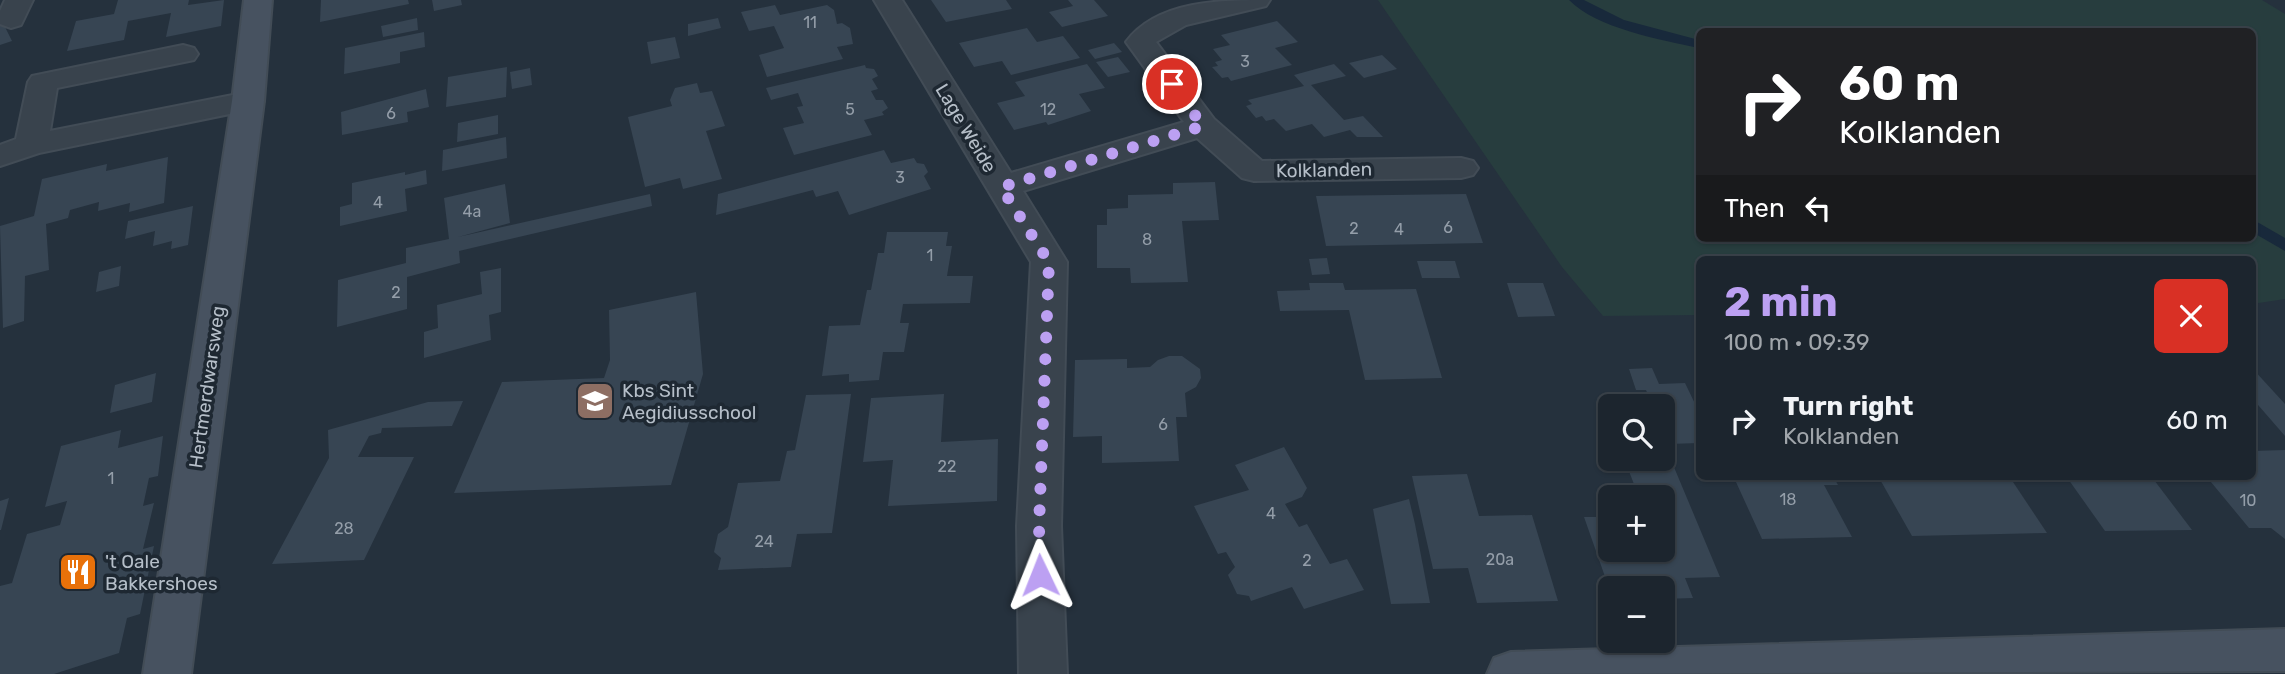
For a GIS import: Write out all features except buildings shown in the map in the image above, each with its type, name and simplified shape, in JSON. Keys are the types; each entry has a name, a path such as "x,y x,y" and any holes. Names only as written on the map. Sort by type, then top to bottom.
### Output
{"street":[{"name":"Hertmerdwarsweg","path":"167,674 248,101 258,0"},
{"name":"Lage Weide","path":"888,0 1049,262 1039,526 1043,674"},
{"name":"Kolklanden","path":"1255,0 1167,22 1148,31 1141,42 1203,126 1254,171 1461,168"},
{"path":"31,145 43,82 183,54"},
{"path":"0,156 31,145 248,101"},
{"path":"1001,187 1203,126"},
{"path":"1511,674 2285,650"}],"green space":[{"path":"1378,0 2262,0 2285,14 2285,299 2256,303 2256,256 1696,256 1696,315 1603,316 1562,267"}],"waterway":[{"path":"1575,0 1619,23 1696,43"},
{"path":"2256,227 2285,246"}],"place":[{"name":"Kbs Sint Aegidiusschool","path":"595,401"},
{"name":"'t Oale Bakkershoes","path":"78,572"}],"route":[{"path":"1040,575 1039,526 1049,262 1001,187 1203,126 1172,84"}]}
